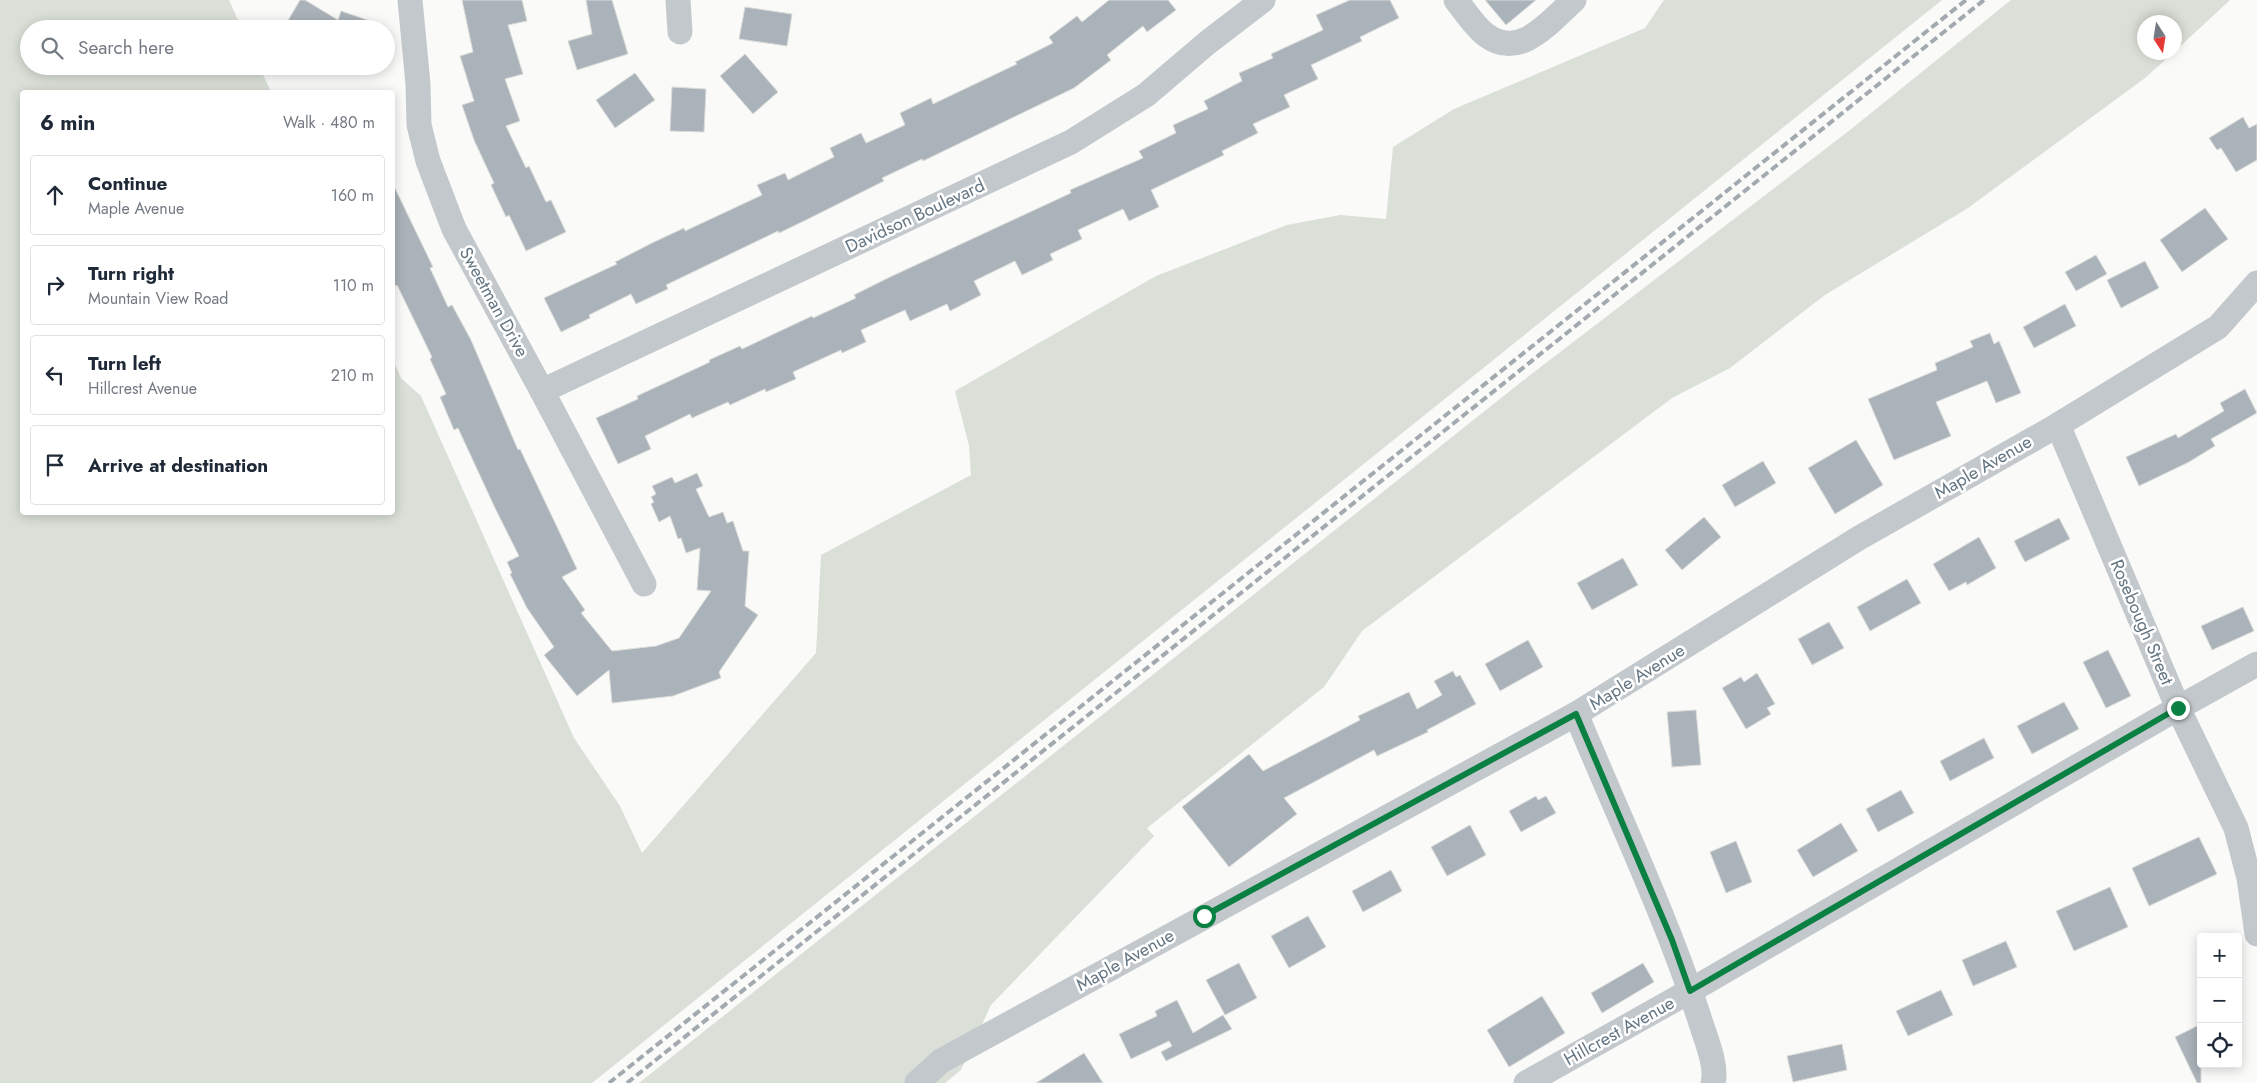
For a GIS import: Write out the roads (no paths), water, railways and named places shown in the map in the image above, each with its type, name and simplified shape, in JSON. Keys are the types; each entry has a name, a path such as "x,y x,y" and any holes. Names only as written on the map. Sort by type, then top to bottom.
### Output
{"street":[{"name":"Sweetman Drive","path":"410,0 418,84 419,125 428,161 454,230 644,584"},
{"path":"678,0 680,32"},
{"name":"Davidson Boulevard","path":"542,391 1071,142 1146,95 1207,43 1263,0"},
{"path":"1456,0 1486,35 1502,44 1512,44 1522,42 1532,36 1574,0"},
{"name":"Maple Avenue","path":"918,1083 941,1061 1576,714 1859,538 2058,425 2218,327 2257,283"},
{"name":"Rosebough Street","path":"2058,425 2178,708 2236,828 2249,878 2257,934"},
{"name":"Hillcrest Avenue","path":"1526,1083 1690,991 2257,664"},
{"path":"1576,714 1672,940 1716,1075 1714,1083"}],"railway":[{"path":"609,1083 1966,0"},
{"path":"627,1083 1984,0"}]}
